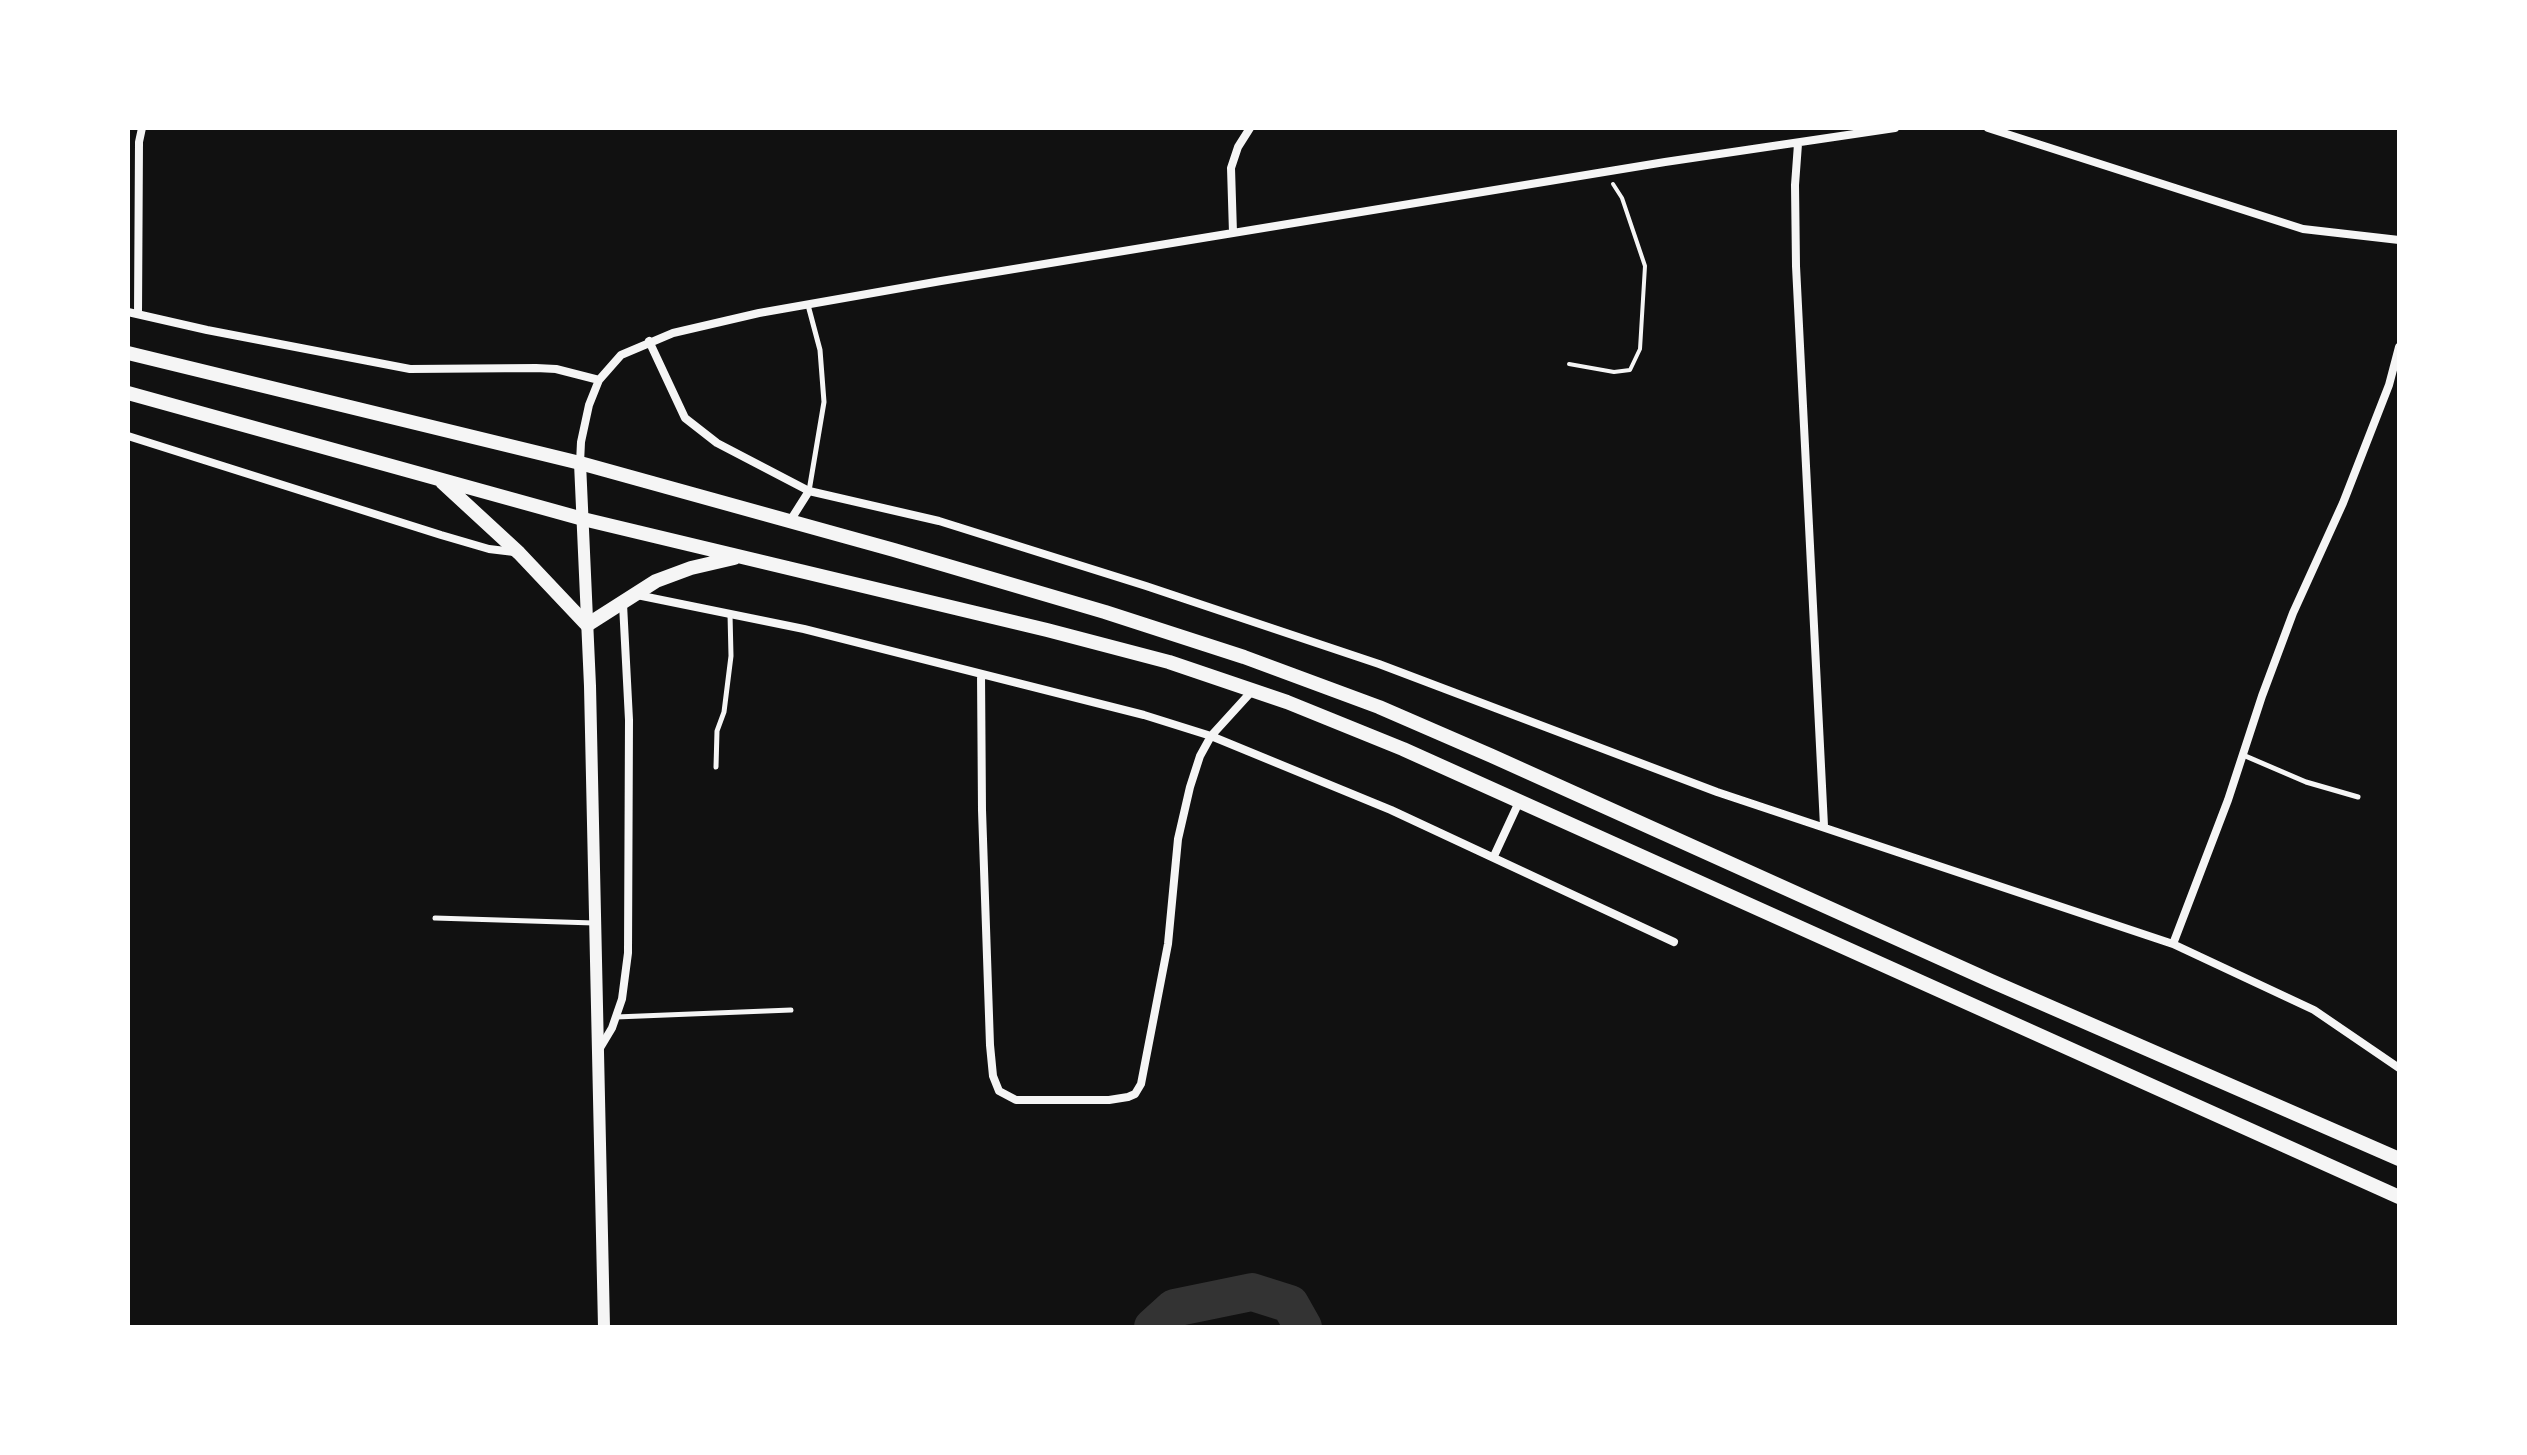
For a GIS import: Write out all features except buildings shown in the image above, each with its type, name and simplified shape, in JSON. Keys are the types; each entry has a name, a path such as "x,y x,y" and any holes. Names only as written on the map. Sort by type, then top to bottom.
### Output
{"main road":[{"path":"128,353 580,463 1105,612 1244,657 1379,707 1991,981 2399,1159"},
{"path":"128,393 583,519 1169,662 1252,691 1403,749 2399,1197"},
{"path":"442,481 519,553 587,625 656,581 691,568 739,557"}],"street":[{"path":"138,314 139,142 142,128"},
{"path":"1233,233 1231,168 1238,147 1250,128"},
{"path":"604,1327 587,625 580,463 589,405 599,380 621,355 649,341 808,304 1606,172 1798,144 1843,132 1895,128"},
{"path":"1988,128 2303,229 2399,240"},
{"path":"1798,144 1796,266 1824,826"},
{"path":"128,312 410,369 556,369 599,380"},
{"path":"649,341 685,418 717,443 809,491 939,521 1146,586 1379,664 1717,792 2173,944 2314,1010 2399,1068"},
{"path":"2173,944 2293,613 2343,503 2389,385 2399,347"},
{"path":"128,436 428,531 489,549 519,553"},
{"path":"790,521 809,491"},
{"path":"637,595 730,613 981,674 1144,715 1211,736 1391,810 1674,942"},
{"path":"597,1052 622,999 628,953 629,720 623,604"},
{"path":"981,674 990,1045 993,1076 999,1091 1016,1100 1109,1100 1135,1094 1141,1084 1168,944 1178,839 1190,787 1200,756 1211,736 1252,691"},
{"path":"1494,856 1519,802"}],"lane":[{"path":"808,304 820,350 824,402 809,491"},
{"path":"716,767 717,731 724,712 731,656 730,613"},
{"path":"2242,755 2306,782 2358,797"},
{"path":"435,918 595,923"},
{"path":"616,1017 791,1010"}],"path":[{"path":"1569,364 1614,372 1630,370 1640,349 1645,266 1622,198 1606,172"}],"waterway":[{"path":"1153,1327 1174,1308 1252,1292 1290,1304 1303,1327"}]}
